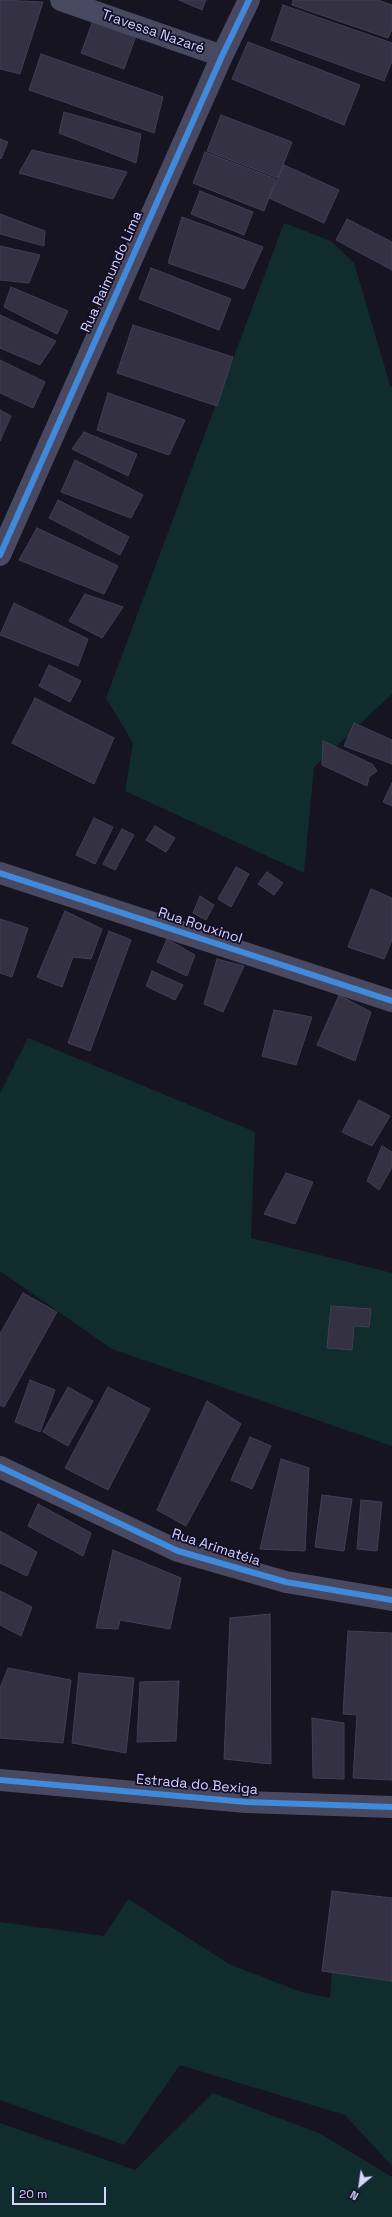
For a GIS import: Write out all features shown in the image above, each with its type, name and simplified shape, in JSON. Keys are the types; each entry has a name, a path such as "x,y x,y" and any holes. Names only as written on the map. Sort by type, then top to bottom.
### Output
{"street":[{"name":"Travessa Nazaré","path":"61,0 222,56"},
{"name":"Rua Raimundo Lima","path":"0,555 222,56 249,0"},
{"name":"Rua Rouxinol","path":"0,873 392,1001"},
{"name":"Rua Arimatéia","path":"1,1471 178,1551 286,1582 392,1600"},
{"name":"Estrada do Bexiga","path":"0,1780 246,1802 392,1807"}],"green space":[{"path":"284,223 331,241 354,263 390,385 392,387 392,694 314,767 304,873 125,791 133,743 106,698"},
{"path":"28,1038 255,1132 251,1238 392,1273 392,1446 112,1349 0,1271 0,1093"},
{"path":"128,1899 229,1964 301,1992 330,1998 332,1971 392,1981 392,2166 345,2115 180,2065 124,2145 0,2100 0,1922 104,1936"},
{"path":"213,2093 321,2134 392,2177 392,2217 0,2217 0,2123 135,2170"}],"building":[{"path":"0,0 43,2 20,74 0,69"},
{"path":"179,0 206,0 202,10"},
{"path":"293,0 378,0 392,5 392,29 388,38 292,5"},
{"path":"283,5 392,43 392,61 384,81 271,40"},
{"path":"94,18 137,33 124,69 81,53"},
{"path":"248,42 360,85 344,125 232,79"},
{"path":"41,54 163,97 154,133 29,90"},
{"path":"64,112 141,134 136,163 59,133"},
{"path":"221,115 292,142 278,178 207,151"},
{"path":"0,139 8,142 1,159 0,158"},
{"path":"32,150 127,172 113,199 19,173"},
{"path":"205,152 276,179 264,211 193,183"},
{"path":"284,165 339,190 324,223 269,198"},
{"path":"200,191 253,212 244,235 191,214"},
{"path":"0,214 45,231 44,246 0,234"},
{"path":"182,217 263,247 244,289 168,263"},
{"path":"347,219 392,242 392,270 336,240"},
{"path":"0,246 40,255 29,283 0,280"},
{"path":"151,268 231,299 219,330 139,299"},
{"path":"11,287 68,311 57,334 4,307"},
{"path":"0,315 56,341 40,365 0,348"},
{"path":"133,325 233,357 217,406 117,373"},
{"path":"0,360 45,382 33,408 0,393"},
{"path":"108,393 185,420 169,455 97,430"},
{"path":"0,410 11,416 0,441"},
{"path":"84,432 137,454 128,476 72,449"},
{"path":"75,460 143,495 131,518 61,492"},
{"path":"58,500 129,537 120,555 49,518"},
{"path":"37,528 118,566 104,594 19,560"},
{"path":"85,594 123,607 102,638 69,621"},
{"path":"14,603 88,639 78,666 0,635"},
{"path":"49,665 81,681 70,702 39,686"},
{"path":"35,698 114,738 94,784 12,743"},
{"path":"354,723 392,740 392,764 344,746"},
{"path":"323,741 372,764 377,771 369,777 367,786 322,765"},
{"path":"392,783 392,806 383,802"},
{"path":"94,818 113,827 95,864 76,855"},
{"path":"155,826 175,838 166,852 146,840"},
{"path":"122,829 134,835 115,870 103,864"},
{"path":"236,867 249,874 231,907 218,899"},
{"path":"267,872 283,883 274,895 258,884"},
{"path":"371,889 392,898 392,940 384,959 348,947"},
{"path":"200,896 214,905 206,920 193,913"},
{"path":"65,911 102,929 91,959 73,957 62,987 37,977"},
{"path":"0,919 28,928 12,977 0,973"},
{"path":"109,931 131,940 90,1051 68,1043"},
{"path":"167,939 195,955 187,976 157,962"},
{"path":"217,959 244,966 223,1012 204,1004"},
{"path":"152,971 183,985 175,1000 146,986"},
{"path":"339,995 371,1012 355,1061 317,1045"},
{"path":"274,1010 312,1017 296,1065 262,1056"},
{"path":"359,1100 390,1116 372,1146 342,1132"},
{"path":"382,1146 392,1152 392,1167 379,1190 367,1181"},
{"path":"286,1173 313,1182 295,1224 264,1214"},
{"path":"23,1293 57,1312 4,1407 0,1405 0,1334"},
{"path":"331,1306 371,1309 369,1327 354,1326 352,1350 327,1348"},
{"path":"30,1380 55,1390 40,1432 15,1422"},
{"path":"68,1387 93,1401 68,1446 43,1432"},
{"path":"108,1387 150,1409 108,1490 65,1468"},
{"path":"207,1401 241,1424 186,1526 157,1510"},
{"path":"250,1437 271,1446 252,1489 231,1480"},
{"path":"281,1459 309,1468 305,1551 260,1549"},
{"path":"322,1495 352,1499 344,1551 315,1547"},
{"path":"361,1500 382,1502 377,1551 357,1549"},
{"path":"38,1504 91,1533 83,1556 28,1526"},
{"path":"0,1531 37,1552 27,1576 0,1563"},
{"path":"113,1550 181,1578 170,1629 120,1620 118,1629 96,1628"},
{"path":"0,1591 32,1607 21,1636 0,1625"},
{"path":"270,1614 271,1764 224,1759 230,1618"},
{"path":"348,1631 392,1633 392,1780 353,1778 357,1715 343,1714"},
{"path":"8,1668 71,1680 63,1743 0,1738 0,1688"},
{"path":"79,1673 134,1678 126,1753 72,1743"},
{"path":"179,1681 176,1741 137,1742 140,1682"},
{"path":"312,1718 344,1723 344,1779 313,1778"},
{"path":"332,1891 392,1898 392,1981 322,1971"}],"cycle path":[{"path":"0,555 222,56 249,0"},
{"path":"0,873 392,1001"},
{"path":"0,1467 178,1551 286,1582 392,1600"},
{"path":"0,1780 246,1802 392,1807"}]}
